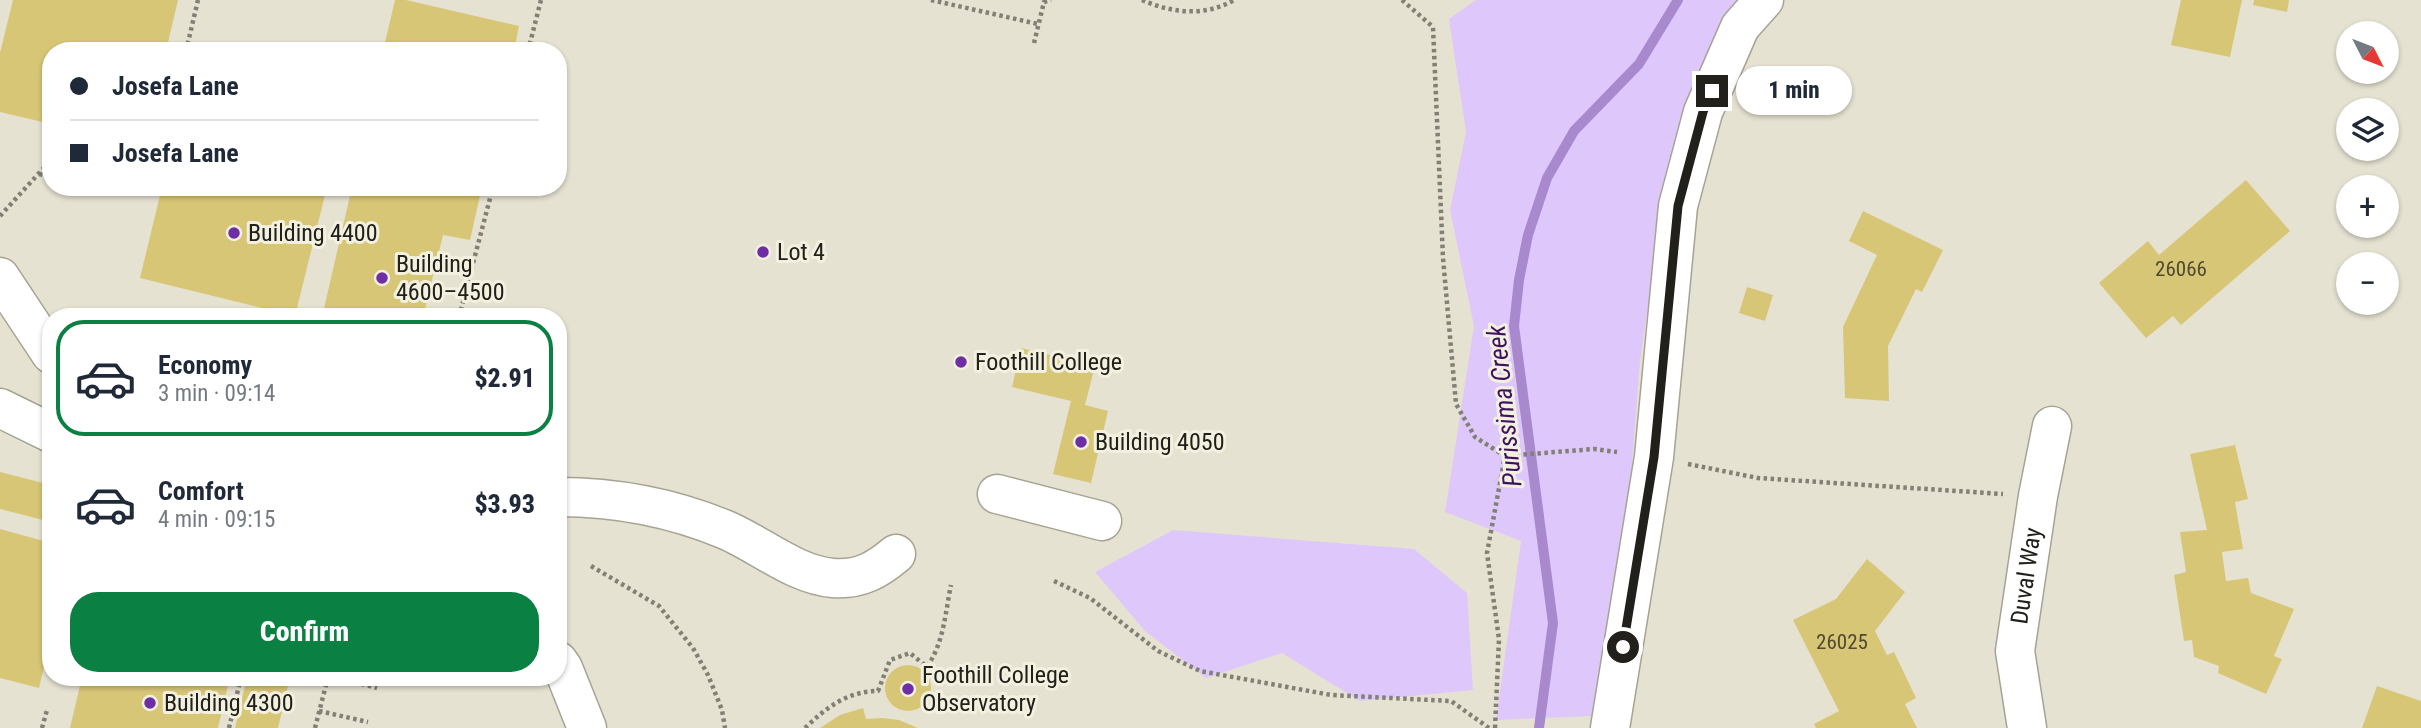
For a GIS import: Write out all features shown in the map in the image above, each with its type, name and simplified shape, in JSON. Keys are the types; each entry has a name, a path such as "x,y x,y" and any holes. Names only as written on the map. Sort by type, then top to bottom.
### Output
{"street":[{"path":"1610,728 1654,457 1678,206 1703,112 1740,27 1764,0"},
{"path":"0,277 42,340"},
{"path":"0,408 42,429"},
{"name":"Duval Way","path":"2027,728 2015,651 2038,496 2052,426"},
{"path":"997,494 1102,521"},
{"path":"567,497 626,500 665,508 727,530 813,574 833,578 856,578 878,569 896,554"},
{"path":"567,678 587,728"}],"path":[{"path":"189,42 198,0"},
{"path":"530,42 541,0"},
{"path":"931,0 1038,24"},
{"path":"1034,43 1044,2 1051,0"},
{"path":"1142,0 1160,7 1189,12 1221,7 1234,0"},
{"path":"1402,0 1433,27 1443,258 1456,404 1475,437 1505,456 1594,449 1654,457 1758,478 2038,496"},
{"path":"0,216 42,170"},
{"path":"38,174 42,175"},
{"path":"461,308 491,196"},
{"path":"1495,728 1499,639 1488,554 1505,456"},
{"path":"591,566 659,606 693,648 708,675 722,710 725,728"},
{"path":"1054,581 1090,598 1158,651 1200,671 1331,695 1451,701 1489,728"},
{"path":"806,728 828,706 862,691 878,691 890,660 910,653 927,667 941,640 951,585"},
{"path":"229,728 239,686"},
{"path":"315,728 326,686"},
{"path":"369,686 377,688"},
{"path":"42,728 47,710"},
{"path":"319,711 368,723"}],"shaded area":[{"path":"1476,0 1745,0 1706,68 1667,170 1640,362 1621,602 1594,716 1496,720 1521,541 1445,512 1474,326 1450,210 1466,132 1449,19"},
{"path":"1173,530 1414,549 1467,593 1473,690 1360,701 1282,653 1206,678 1145,631 1095,572"}],"building":[{"path":"13,0 178,0 168,42 42,42 42,122 0,112 0,53"},
{"path":"395,0 406,0 519,26 516,42 385,42"},
{"path":"2181,0 2242,0 2230,57 2171,45"},
{"path":"2254,0 2289,0 2287,12 2253,5"},
{"path":"2246,180 2290,231 2181,325 2173,316 2146,338 2099,283 2148,241 2159,255"},
{"name":"Building 4400","path":"160,196 325,196 297,308 262,308 140,278"},
{"name":"Building 4600–4500","path":"350,196 480,196 470,240 443,235 425,308 324,308"},
{"path":"1863,211 1943,250 1922,292 1916,289 1888,346 1889,401 1845,398 1843,327 1877,255 1849,241"},
{"path":"1747,287 1773,295 1765,321 1739,313"},
{"name":"Building 4050","path":"1021,348 1095,366 1085,405 1108,411 1091,483 1053,474 1071,401 1012,387"},
{"path":"2235,445 2248,499 2235,502 2243,549 2222,552 2226,581 2248,578 2251,593 2294,609 2274,656 2282,659 2266,694 2218,673 2219,666 2194,657 2192,640 2184,641 2174,575 2186,572 2180,532 2207,530 2190,454"},
{"path":"0,472 42,483 42,520 0,509"},
{"path":"0,529 42,541 42,676 39,688 0,678"},
{"path":"1867,559 1905,592 1875,631 1887,655 1894,652 1916,698 1905,704 1917,728 1816,728 1814,724 1839,711 1793,620 1836,599"},
{"name":"Foothill College Observatory","path":"908,665 924,672 931,688 924,704 908,711 892,704 885,688 892,672"},
{"name":"Building 4300","path":"80,686 228,686 218,728 70,728"},
{"path":"245,686 288,686 278,728 235,728"},
{"path":"2377,686 2421,701 2421,728 2362,728"},
{"path":"863,708 866,719 899,720 918,728 820,728 840,715"}],"waterway":[{"name":"Purissima Creek","path":"1539,728 1553,623 1514,326 1519,280 1528,235 1547,178 1574,131 1639,64 1678,0"}],"place":[{"name":"Building 4400","path":"234,233"},
{"name":"Lot 4","path":"763,252"},
{"name":"Building 4600–4500","path":"382,278"},
{"name":"Foothill College","path":"961,362"},
{"name":"Building 4050","path":"1081,442"},
{"name":"Foothill College Observatory","path":"908,689"},
{"name":"Building 4300","path":"150,703"}],"route":[{"path":"1623,647 1654,457 1678,206 1703,112 1712,91"}]}
